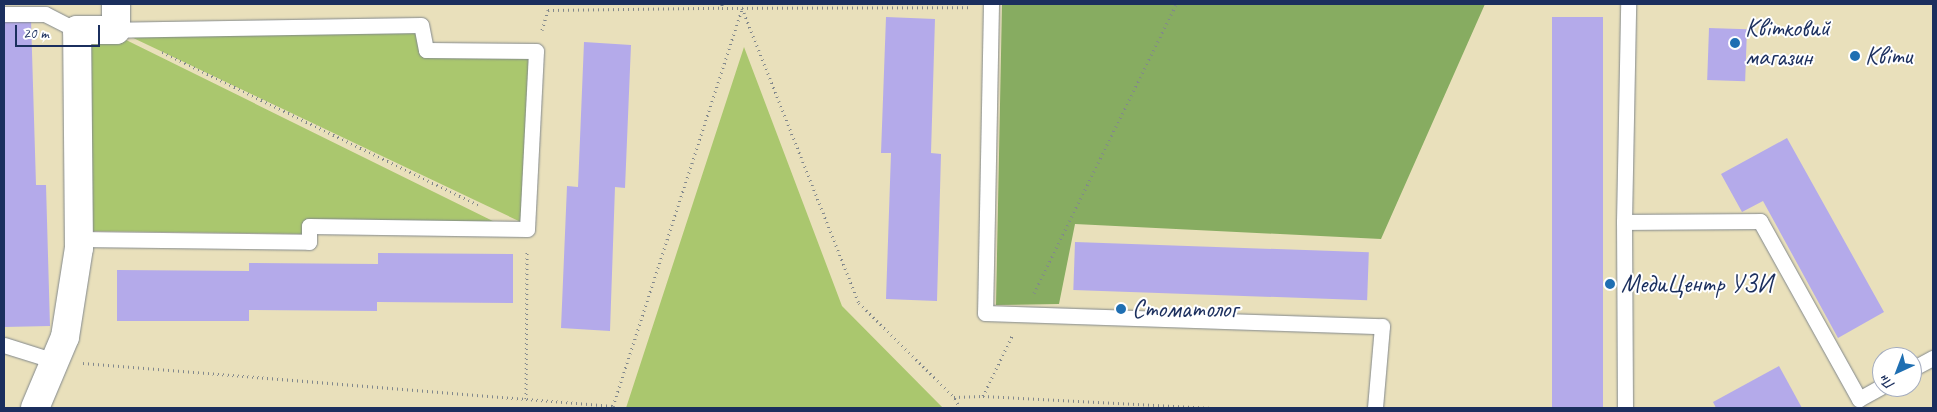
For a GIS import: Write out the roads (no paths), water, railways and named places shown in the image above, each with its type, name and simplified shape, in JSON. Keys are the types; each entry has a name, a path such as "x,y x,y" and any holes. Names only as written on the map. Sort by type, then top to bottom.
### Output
{"street":[{"path":"35,408 65,337 79,239 77,30 116,17"}],"lane":[{"path":"1625,408 1624,222 1628,4"},
{"path":"991,5 985,313 1382,326 1375,408"},
{"path":"4,14 44,14 77,30"},
{"path":"79,239 309,242 310,226 526,229 536,51 426,50 421,25 116,17"},
{"path":"1624,222 1760,222 1859,399 1872,392"},
{"path":"4,345 55,361"},
{"path":"1922,364 1933,358"}],"place":[{"name":"Квітковий магазин","path":"1735,43"},
{"name":"Квіти","path":"1855,56"},
{"name":"МедиЦентр УЗИ","path":"1610,284"},
{"name":"Стоматолог","path":"1121,309"}]}
